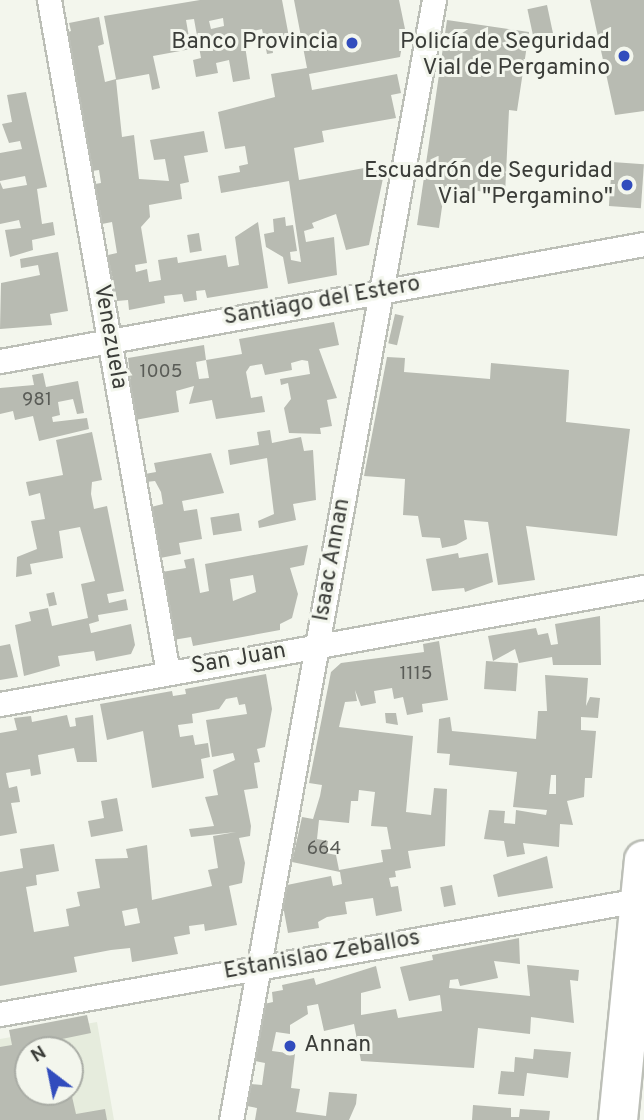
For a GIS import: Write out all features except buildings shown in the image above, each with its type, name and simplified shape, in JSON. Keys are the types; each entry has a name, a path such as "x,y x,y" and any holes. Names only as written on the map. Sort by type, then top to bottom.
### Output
{"highway":[{"path":"618,1120 644,860"}],"street":[{"name":"Venezuela","path":"49,0 169,673"},
{"name":"Isaac Annan","path":"231,1120 434,0"},
{"name":"Santiago del Estero","path":"0,361 644,244"},
{"name":"San Juan","path":"0,704 644,587"},
{"name":"Estanislao Zeballos","path":"0,1014 642,900"}],"shaded area":[{"path":"97,1022 114,1120 0,1120 0,1039 14,1037 14,1106 84,1106 84,1036 17,1036"}],"place":[{"name":"Banco Provincia","path":"352,43"},
{"name":"Policía de Seguridad Vial de Pergamino","path":"624,56"},
{"name":"Escuadrón de Seguridad Vial \"Pergamino\"","path":"627,185"},
{"name":"Annan","path":"290,1046"}]}
